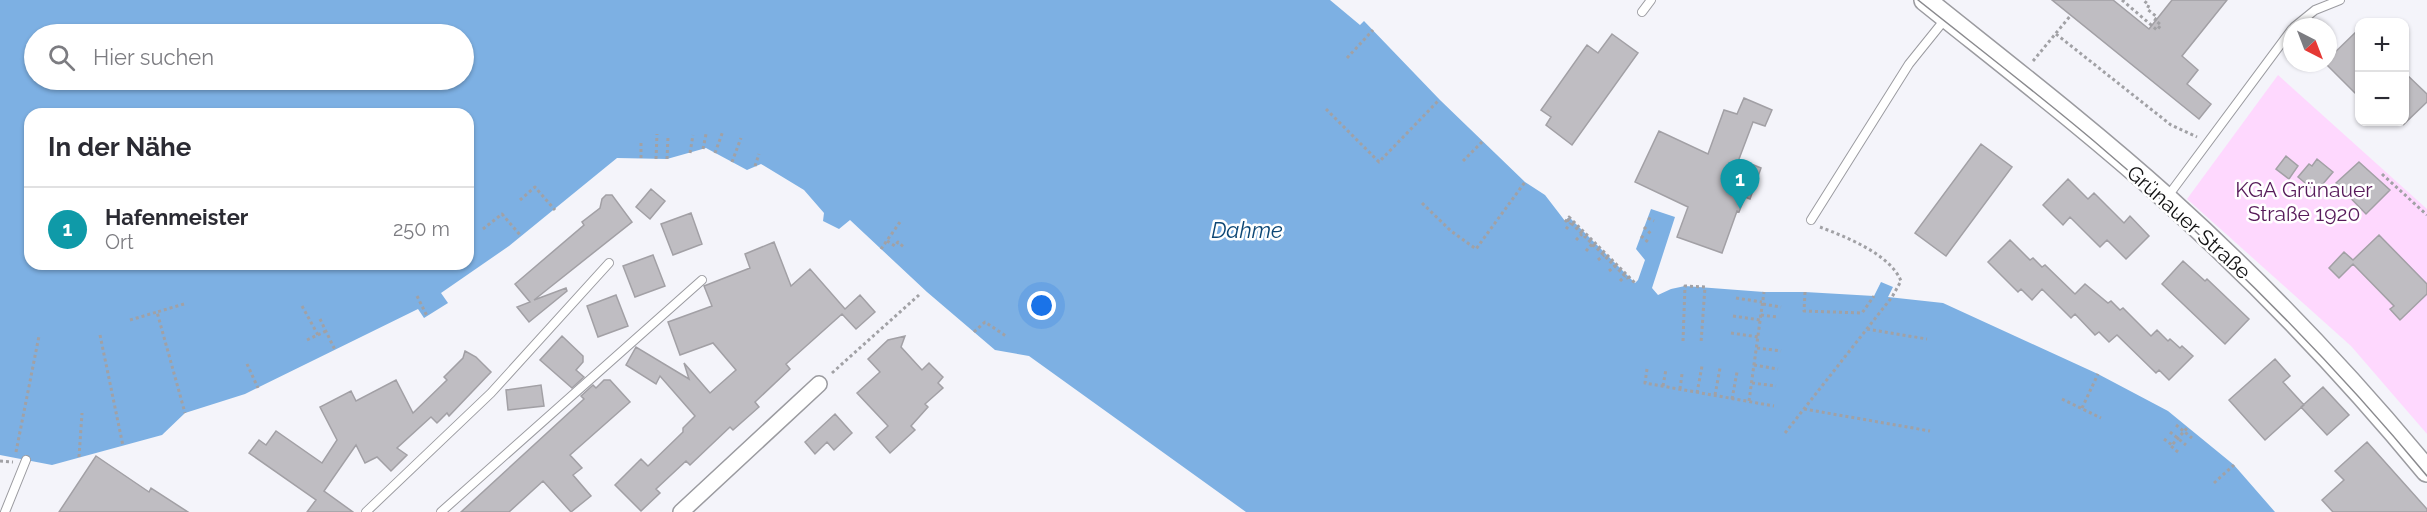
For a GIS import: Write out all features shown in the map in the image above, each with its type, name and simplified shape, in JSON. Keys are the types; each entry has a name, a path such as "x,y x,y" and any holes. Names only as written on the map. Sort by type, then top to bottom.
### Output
{"main road":[{"name":"Grünauer Straße","path":"1925,0 2043,94 2166,199 2271,298 2378,412 2427,471"}],"street":[{"path":"681,512 819,384"}],"lane":[{"path":"1642,12 1652,0"},
{"path":"2305,18 2315,10 2340,0"},
{"path":"1811,220 1909,64 1947,17"},
{"path":"2166,199 2283,42"},
{"path":"366,512 491,393 609,263"},
{"path":"441,512 702,280"},
{"path":"5,512 26,460"}],"path":[{"path":"2122,0 2157,30 2161,25 2155,20 2157,17 2147,9 2149,5 2143,0"},
{"path":"2033,61 2071,15"},
{"path":"1347,58 1373,30"},
{"path":"2056,34 2171,125 2194,134 2207,145"},
{"path":"1326,109 1379,162 1440,100"},
{"path":"716,153 723,131"},
{"path":"656,159 657,134"},
{"path":"703,149 706,134"},
{"path":"690,153 693,135"},
{"path":"667,159 668,137"},
{"path":"732,162 741,138"},
{"path":"1463,161 1483,141"},
{"path":"640,158 641,142"},
{"path":"755,166 759,154"},
{"path":"2382,174 2427,215"},
{"path":"1422,203 1451,231 1476,249 1525,182"},
{"path":"520,200 535,187 555,210"},
{"path":"483,230 502,214 521,237"},
{"path":"1627,276 1569,218 1566,220 1614,266 1635,283"},
{"path":"1648,218 1654,221"},
{"path":"1785,433 1892,297 1901,281 1897,271 1856,241 1815,225 1811,220"},
{"path":"881,249 900,222"},
{"path":"1566,229 1571,223"},
{"path":"1644,228 1651,234"},
{"path":"1576,240 1582,234"},
{"path":"1641,236 1648,242"},
{"path":"887,241 895,246 898,242 905,248"},
{"path":"1586,251 1593,244"},
{"path":"1598,260 1604,255"},
{"path":"1609,272 1614,266"},
{"path":"1620,281 1627,276"},
{"path":"1683,341 1685,286 1705,287 1701,343"},
{"path":"1805,291 1804,311 1862,313 1874,296"},
{"path":"1749,401 1764,292"},
{"path":"819,384 919,295"},
{"path":"417,296 427,316"},
{"path":"1736,298 1781,307"},
{"path":"130,320 184,304"},
{"path":"302,306 318,335"},
{"path":"157,312 185,413"},
{"path":"1733,316 1777,317"},
{"path":"320,319 335,350"},
{"path":"974,332 985,321 1006,336"},
{"path":"1867,329 1927,339"},
{"path":"307,340 326,331"},
{"path":"1731,333 1758,337"},
{"path":"100,335 123,446"},
{"path":"15,458 39,336"},
{"path":"1757,348 1781,351"},
{"path":"247,364 258,388"},
{"path":"1754,365 1778,369"},
{"path":"1697,393 1702,366"},
{"path":"1715,395 1720,368"},
{"path":"1647,369 1645,383 1774,406"},
{"path":"1663,386 1666,369"},
{"path":"1732,399 1737,372"},
{"path":"1680,389 1682,374"},
{"path":"2081,408 2098,374"},
{"path":"1752,383 1776,386"},
{"path":"2062,399 2101,418"},
{"path":"1804,409 1930,431"},
{"path":"79,457 82,413"},
{"path":"2176,425 2192,438"},
{"path":"2172,445 2188,427"},
{"path":"2170,432 2186,444"},
{"path":"2164,439 2178,452"},
{"path":"2214,483 2234,465"}],"green space":[{"name":"KGA Grünauer Straße 1920","path":"2278,75 2427,209 2427,434 2351,346 2187,199"}],"water":[{"name":"Dahme","path":"0,0 1330,0 1360,25 1364,21 1440,100 1525,182 1545,195 1565,221 1569,217 1635,283 1645,260 1636,249 1651,209 1675,217 1652,288 1658,295 1685,286 1764,292 1874,296 1881,282 1893,287 1888,297 1943,303 2098,374 2168,411 2234,465 2275,512 1246,512 1029,356 995,350 927,292 850,220 839,229 823,221 824,213 804,190 761,164 747,170 706,148 667,159 617,158 509,246 441,293 448,303 424,318 418,309 245,394 185,413 162,435 52,465 0,455"}],"building":[{"path":"2052,0 2113,0 2149,29 2172,0 2227,0 2182,56 2198,70 2187,84 2211,104 2199,119"},
{"path":"2355,33 2355,93 2334,72 2337,72 2337,50"},
{"path":"1612,34 1638,53 1572,145 1546,125 1551,117 1541,110 1587,45 1598,53"},
{"path":"2409,77 2427,94 2427,102 2409,119"},
{"path":"1744,98 1772,110 1765,126 1753,122 1739,159 1761,168 1750,199 1745,197 1739,212 1737,211 1722,253 1677,237 1688,207 1635,182 1659,131 1708,154 1724,110 1737,114"},
{"path":"1981,144 2012,167 1946,256 1915,233"},
{"path":"2286,156 2298,166 2289,179 2276,169"},
{"path":"2317,159 2333,172 2316,192 2298,177 2309,164 2312,166"},
{"path":"2359,162 2390,190 2366,214 2336,183"},
{"path":"2068,179 2088,199 2094,193 2124,223 2130,216 2149,236 2126,259 2107,240 2100,247 2070,217 2063,225 2043,205"},
{"path":"651,189 665,201 650,219 636,207"},
{"path":"606,195 612,195 632,222 534,300 566,288 567,291 529,322 517,307 530,302 515,284 584,225 582,222 600,208 602,199"},
{"path":"691,213 702,244 673,255 661,224"},
{"path":"2379,235 2427,284 2427,294 2400,320 2390,309 2394,306 2353,264 2339,278 2329,268 2344,252 2353,260"},
{"path":"2010,240 2030,260 2033,258 2042,267 2045,265 2075,294 2085,284 2108,303 2111,301 2120,310 2123,308 2151,336 2157,330 2168,341 2170,339 2180,348 2182,346 2193,356 2169,380 2159,370 2156,373 2117,335 2109,342 2099,332 2095,335 2075,314 2071,318 2042,289 2032,300 2021,289 2018,292 1988,262"},
{"path":"774,242 791,286 810,269 845,309 860,295 875,312 856,329 842,314 786,364 790,369 755,402 759,407 733,430 730,427 690,465 686,461 656,489 660,493 641,511 615,485 641,459 648,466 683,432 683,428 695,416 660,376 656,384 626,365 636,347 689,379 684,363 710,393 736,370 713,343 680,355 668,322 712,306 704,286 750,268 745,254"},
{"path":"653,255 665,286 635,297 623,266"},
{"path":"2183,261 2205,281 2207,279 2249,319 2225,344 2162,284"},
{"path":"616,295 628,326 598,337 587,306"},
{"path":"562,336 583,356 583,362 576,370 584,377 572,388 540,360"},
{"path":"905,336 901,347 922,370 929,363 943,377 938,383 943,388 925,404 928,407 911,426 915,430 890,453 876,437 888,426 857,393 880,372 868,359 888,340"},
{"path":"465,351 476,357 491,372 449,416 447,413 437,423 431,417 397,448 407,455 391,471 377,457 365,463 356,445 324,491 353,512 307,512 316,500 249,453 259,440 266,445 276,431 322,463 337,440 320,407 351,391 356,401 396,380 413,413 447,380 444,377 463,358"},
{"path":"2275,359 2290,376 2283,382 2304,405 2265,440 2229,400"},
{"path":"604,380 610,380 630,402 570,455 582,468 573,475 591,496 571,512 543,481 509,512 461,512 584,399 581,396 593,385 596,388"},
{"path":"541,385 544,406 508,410 506,390"},
{"path":"2323,387 2349,415 2327,435 2301,407"},
{"path":"835,414 852,433 834,450 827,442 815,454 805,442"},
{"path":"2367,442 2427,509 2427,512 2333,512 2322,500 2344,480 2335,471"},
{"path":"96,456 149,492 151,488 188,512 59,512"}],"tram line":[{"path":"1918,0 2073,124 2139,180 2226,260 2350,387 2427,476"}],"place":[{"name":"Hafenmeister","path":"1740,209"}]}
